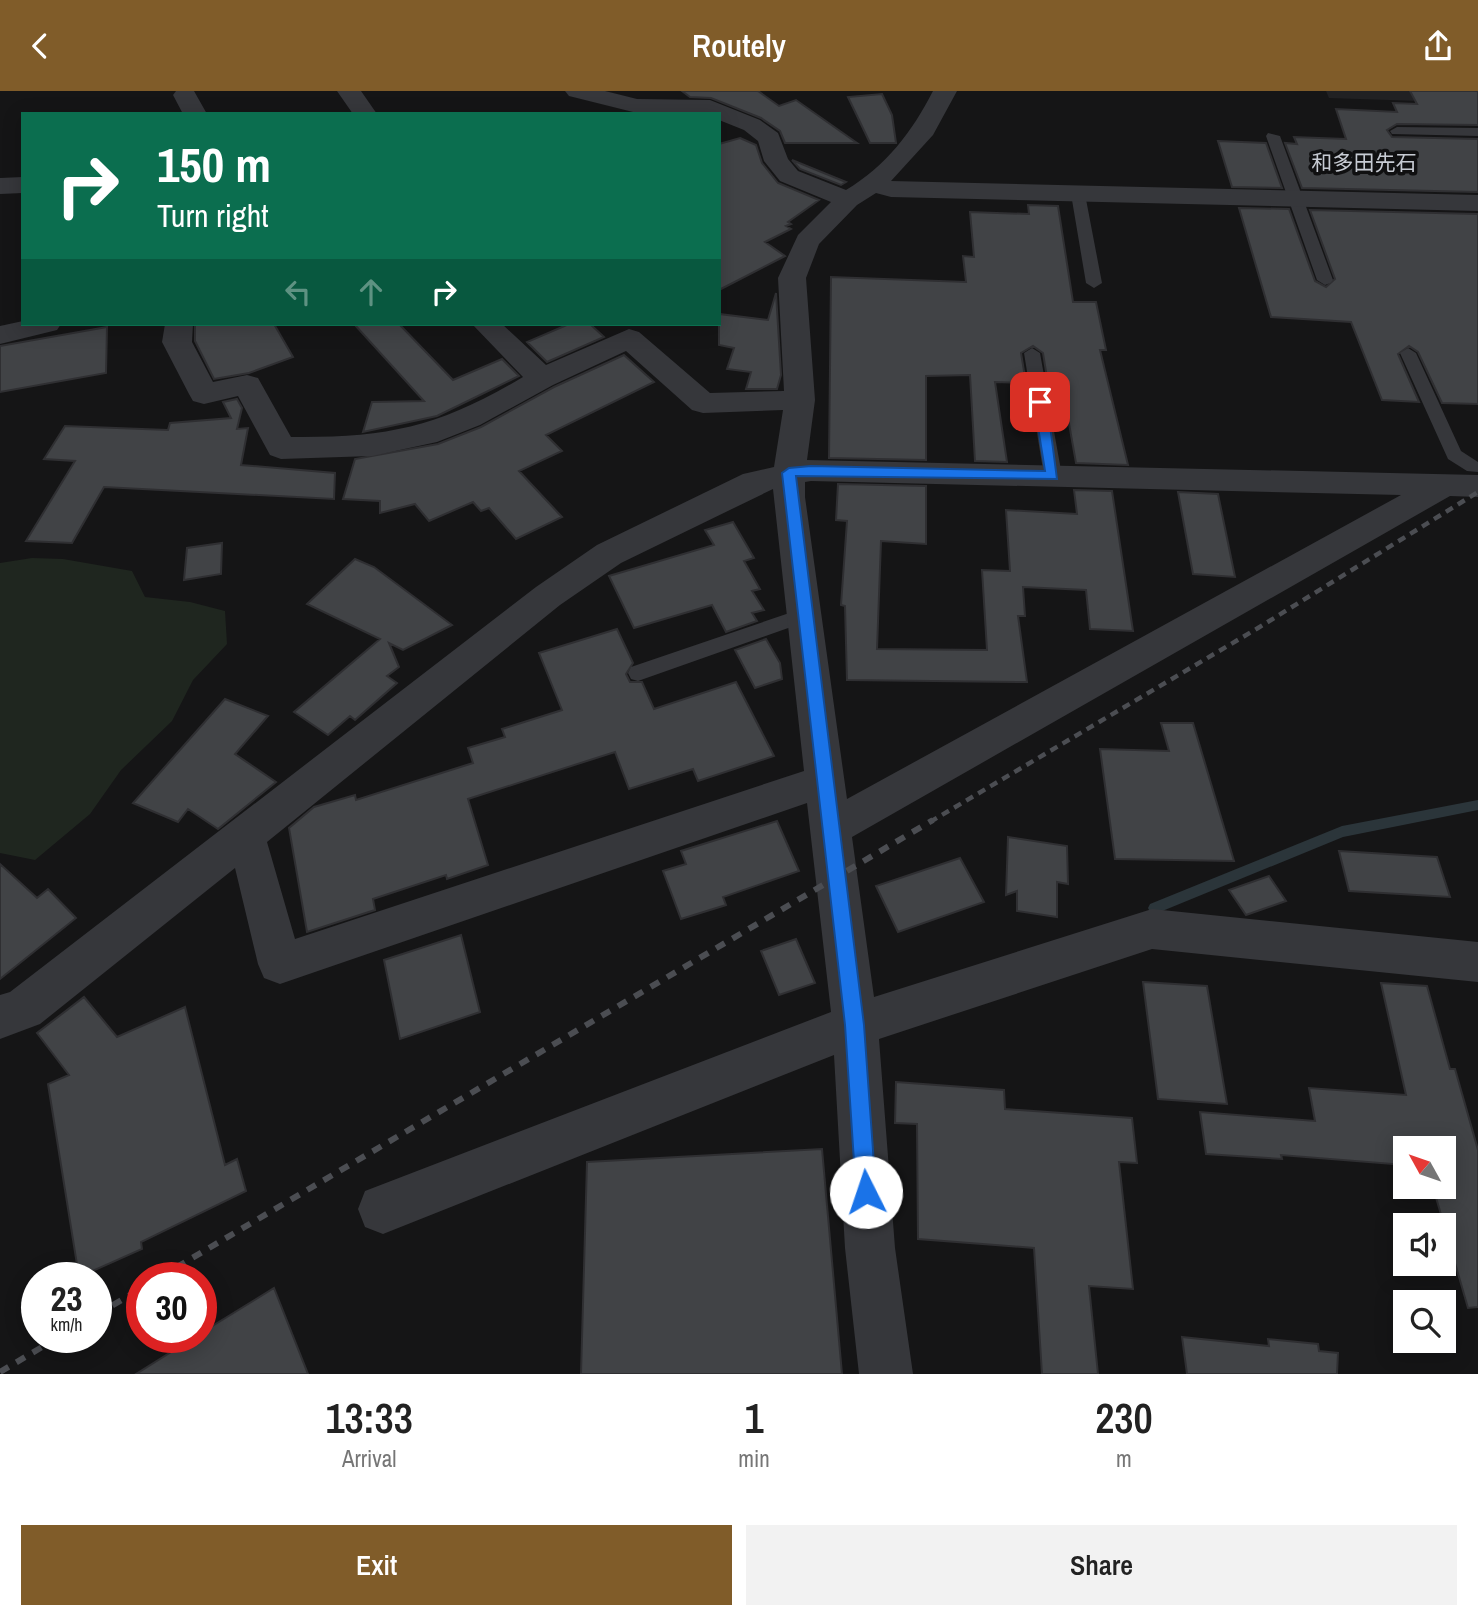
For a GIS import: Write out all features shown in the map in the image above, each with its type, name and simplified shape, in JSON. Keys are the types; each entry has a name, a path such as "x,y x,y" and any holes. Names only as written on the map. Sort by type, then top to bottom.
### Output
{"street":[{"path":"349,91 364,112"},
{"path":"577,91 637,106 702,106 718,112"},
{"path":"886,1374 870,1248 855,1025 789,473 800,400 792,278 807,240 848,200 872,185 925,130 945,91"},
{"path":"721,113 752,125 769,138 776,161 789,176 848,200"},
{"path":"0,186 21,185"},
{"path":"872,185 891,189 1478,203"},
{"path":"0,335 38,326"},
{"path":"178,326 177,342 204,394 247,385 281,448 374,445 428,435 629,338 703,403 800,400"},
{"path":"488,326 542,378"},
{"path":"0,1017 24,1009 548,596 609,554 754,482 811,470 1052,476 1469,475"},
{"path":"830,829 1469,475"},
{"path":"242,837 252,854 280,964 824,781"},
{"path":"383,1209 855,1025 1152,929 1478,962"}],"lane":[{"path":"1397,131 1478,132"},
{"path":"1273,136 1325,280"},
{"path":"1078,194 1094,283"},
{"path":"1032,353 1052,476"},
{"path":"1408,353 1454,455 1469,475"},
{"path":"638,673 804,615"}],"shaded area":[{"path":"1326,91 1478,91 1478,103 1329,98"},
{"path":"32,558 63,559 132,571 145,597 190,602 225,611 227,644 193,680 172,721 121,770 90,814 35,860 0,853 0,563"}],"building":[{"path":"682,91 758,91 779,106 796,100 857,143 785,143 780,131 761,118 711,98 690,97"},
{"path":"1410,91 1478,91 1478,125 1397,124 1387,130 1392,137 1478,139 1478,192 1302,188 1285,143 1297,144 1294,137 1346,139 1336,109 1397,112 1393,103 1417,104"},
{"path":"882,94 892,115 896,143 870,143 848,97"},
{"path":"740,138 756,145 762,163 778,183 819,200 788,222 791,224 786,226 791,229 765,242 785,256 721,289 721,143"},
{"path":"1218,141 1266,143 1282,188 1232,187"},
{"path":"792,160 846,182 841,185 800,169"},
{"path":"1028,205 1058,206 1073,302 1096,302 1106,350 1100,350 1128,465 1076,463 1062,384 1048,384 1043,353 1033,346 1021,353 1026,383 995,382 1007,462 975,461 970,375 926,376 926,460 829,458 831,277 966,282 963,256 974,257 970,212 1029,214"},
{"path":"1239,208 1289,209 1315,281 1326,287 1335,279 1310,210 1478,214 1478,404 1442,403 1418,352 1409,346 1398,354 1419,402 1382,400 1351,322 1271,317"},
{"path":"776,293 781,375 777,389 746,389 751,372 727,369 734,348 719,345 721,314 768,320"},
{"path":"195,326 275,326 293,357 249,373 214,379 195,341"},
{"path":"356,326 401,326 453,380 502,359 519,376 437,416 363,432 372,402 424,401"},
{"path":"564,326 592,326 604,337 547,362 527,342"},
{"path":"107,327 106,373 0,392 0,346"},
{"path":"624,355 654,382 546,435 562,451 519,471 562,517 516,539 489,508 481,511 473,502 429,521 415,504 380,513 380,501 343,499 355,459 438,444 481,427 554,387"},
{"path":"237,399 242,408 237,429 248,428 241,465 335,473 334,499 104,487 72,543 26,541 75,461 44,459 65,426 168,430 170,423 231,418 223,402"},
{"path":"838,484 926,486 926,544 881,541 877,649 987,650 982,570 1010,571 1006,510 1077,514 1074,490 1112,491 1133,631 1090,629 1086,590 1023,587 1025,616 1018,616 1027,682 847,680 845,606 841,605 847,521 836,520"},
{"path":"1178,492 1218,494 1235,577 1193,574"},
{"path":"733,522 754,558 744,561 760,589 752,591 764,610 752,613 757,621 726,632 712,605 634,628 609,576 714,545 705,530"},
{"path":"222,543 221,574 184,580 187,548"},
{"path":"355,559 374,567 452,625 403,650 389,643 399,667 387,676 397,683 355,720 350,716 328,735 294,712 380,639 307,604"},
{"path":"617,629 633,663 626,674 630,682 642,682 654,709 736,682 774,756 698,781 693,769 629,789 615,752 468,799 488,865 447,879 446,875 373,899 375,910 307,932 289,828 314,807 355,795 356,800 473,763 468,748 505,737 502,729 562,710 539,653"},
{"path":"766,639 780,663 782,679 755,688 735,650"},
{"path":"225,699 268,716 235,754 276,782 218,829 188,809 178,822 133,803"},
{"path":"1161,723 1193,723 1234,861 1115,859 1100,749 1169,751"},
{"path":"777,821 799,871 723,897 726,905 681,919 663,871 686,864 681,851"},
{"path":"1008,837 1067,846 1068,884 1057,882 1057,917 1017,911 1017,891 1006,895"},
{"path":"1339,851 1437,857 1450,897 1349,891"},
{"path":"960,858 984,902 898,932 876,886"},
{"path":"0,864 37,898 48,889 76,918 0,979"},
{"path":"1269,876 1286,901 1246,915 1229,890"},
{"path":"461,935 480,1012 400,1039 384,960"},
{"path":"796,939 815,983 779,995 761,951"},
{"path":"1143,982 1207,986 1227,1104 1158,1099"},
{"path":"1381,983 1427,986 1450,1069 1455,1069 1478,1150 1478,1307 1468,1308 1456,1267 1456,1213 1441,1213 1436,1199 1456,1199 1456,1136 1393,1136 1393,1164 1281,1155 1282,1159 1206,1154 1200,1112 1315,1121 1309,1088 1406,1095"},
{"path":"84,997 117,1037 185,1007 225,1165 237,1159 246,1191 141,1242 142,1249 112,1262 77,1262 48,1084 69,1075 37,1033"},
{"path":"896,1082 1004,1090 1005,1109 1132,1118 1137,1163 1119,1162 1133,1289 1089,1286 1098,1374 1042,1374 1034,1248 918,1239 917,1124 895,1123"},
{"path":"822,1149 842,1374 581,1374 587,1162"},
{"path":"274,1288 308,1374 136,1374 169,1353 217,1353 217,1323"},
{"path":"1182,1337 1269,1346 1268,1339 1318,1344 1319,1351 1338,1353 1337,1374 1187,1374"}],"waterway":[{"path":"1155,908 1342,832 1478,805"}],"railway":[{"path":"930,822 1258,628 1478,492"},
{"path":"185,1262 933,820"},
{"path":"112,1306 126,1297"},
{"path":"0,1372 32,1353"}],"district":[{"name":"和多田先石","path":"1364,162"}],"route":[{"path":"866,1192 855,1025 789,497 789,473 811,470 1052,476 1040,402"}]}
